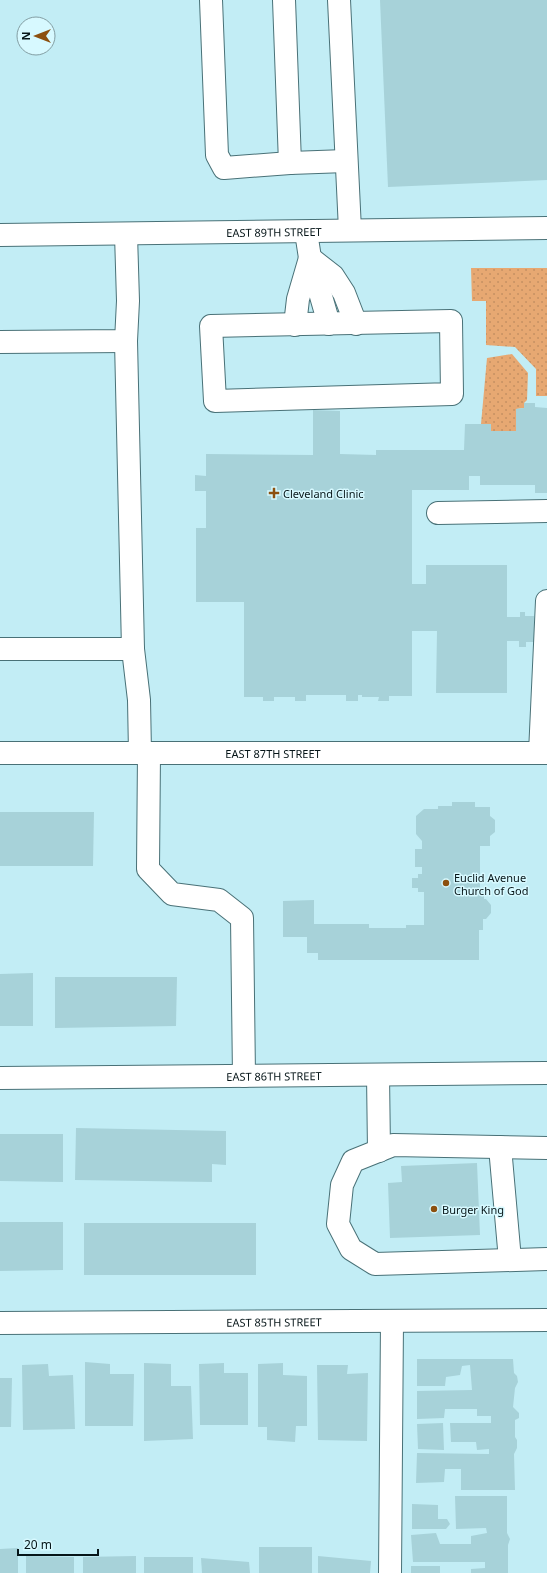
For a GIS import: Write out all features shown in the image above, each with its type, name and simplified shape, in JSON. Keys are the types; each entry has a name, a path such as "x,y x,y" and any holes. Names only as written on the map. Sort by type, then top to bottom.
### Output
{"street":[{"path":"211,0 217,155 224,168 290,163 346,161"},
{"path":"284,0 290,163"},
{"path":"339,0 350,230"},
{"name":"EAST 89TH STREET","path":"0,235 547,228"},
{"path":"306,232 310,258 329,324"},
{"path":"126,234 128,301 126,341 133,649 144,753 148,869 172,894 219,900 242,918 244,1076"},
{"path":"310,258 333,276 344,293 356,324"},
{"path":"294,325 298,299 310,258"},
{"path":"451,321 452,394 215,401 211,326 329,324 451,321"},
{"path":"0,342 126,341"},
{"path":"438,513 547,511"},
{"path":"543,753 547,601"},
{"path":"0,649 133,649"},
{"name":"EAST 87TH STREET","path":"0,753 543,753"},
{"name":"EAST 86TH STREET","path":"0,1078 547,1073"},
{"path":"378,1075 379,1151"},
{"path":"547,1148 393,1145 353,1161 342,1185 338,1224 351,1249 375,1264 547,1259"},
{"path":"500,1147 510,1260"},
{"name":"EAST 85TH STREET","path":"0,1323 547,1320"},
{"path":"390,1573 392,1321"}],"shaded area":[{"path":"471,268 547,268 547,396 536,396 536,369 515,347 486,345 486,301 472,301"},
{"path":"512,354 528,373 527,400 524,403 524,408 516,409 516,431 491,431 491,424 481,424 487,358"}],"building":[{"path":"380,0 547,0 547,180 388,187"},
{"path":"524,403 535,403 535,407 547,408 547,493 535,493 535,485 480,485 480,476 469,476 469,490 412,490 412,584 426,584 426,565 507,565 507,617 520,617 520,612 525,612 525,616 534,616 534,642 526,642 526,647 519,647 519,641 507,641 507,693 436,693 437,631 412,631 412,696 389,696 389,701 378,701 379,697 362,697 362,695 358,695 358,701 346,701 346,695 306,695 306,701 295,701 295,697 274,697 274,701 263,701 263,697 244,697 244,602 196,602 196,528 206,528 206,491 195,491 195,475 206,476 206,454 313,455 313,410 340,411 340,454 376,455 376,450 464,450 465,424 491,424 491,431 516,431 516,409 524,408"},
{"name":"Euclid Avenue Church of God","path":"452,802 475,802 475,807 490,807 490,816 495,820 495,832 490,836 490,846 480,846 480,890 484,890 484,899 486,899 491,905 491,913 486,919 483,919 483,930 479,930 479,960 318,960 318,953 307,953 307,937 283,937 283,901 314,900 314,924 369,924 369,928 406,928 406,925 424,925 424,892 418,892 418,888 412,888 412,878 418,878 418,874 422,874 422,867 415,867 415,849 422,849 422,841 416,834 416,816 424,809 438,809 438,806 452,806"},
{"path":"0,812 94,812 93,866 0,866"},
{"path":"33,973 33,1026 0,1026 0,974"},
{"path":"55,977 177,977 176,1026 55,1028"},
{"path":"76,1128 226,1131 226,1165 212,1164 212,1182 75,1180"},
{"path":"0,1134 63,1134 63,1182 0,1181"},
{"name":"Burger King","path":"477,1163 480,1235 390,1238 388,1183 402,1182 401,1166"},
{"path":"0,1222 63,1222 63,1270 0,1271"},
{"path":"84,1223 256,1223 256,1275 84,1275"},
{"path":"417,1359 513,1359 514,1373 517,1376 518,1382 515,1388 513,1407 519,1413 519,1418 515,1420 515,1437 517,1440 517,1448 514,1454 515,1490 461,1490 461,1469 445,1469 444,1482 416,1483 417,1453 489,1454 489,1449 477,1450 476,1442 451,1442 450,1423 491,1423 491,1416 477,1416 477,1409 445,1409 444,1418 417,1419 417,1391 472,1390 470,1365 462,1366 460,1375 446,1377 445,1386 417,1386"},
{"path":"85,1362 110,1364 110,1374 134,1374 133,1426 85,1426"},
{"path":"144,1363 171,1364 171,1386 191,1386 193,1439 144,1441"},
{"path":"224,1363 224,1373 248,1373 248,1425 200,1425 199,1364"},
{"path":"283,1363 283,1375 307,1376 307,1426 296,1426 295,1442 267,1440 267,1427 258,1427 258,1364"},
{"path":"48,1364 49,1376 73,1375 75,1429 23,1430 22,1365"},
{"path":"317,1365 348,1365 347,1374 368,1373 367,1441 318,1440"},
{"path":"0,1378 12,1378 11,1427 0,1427"},
{"path":"443,1423 444,1450 418,1449 417,1424"},
{"path":"455,1496 507,1496 507,1533 510,1539 508,1545 508,1573 471,1573 471,1569 485,1568 485,1562 413,1562 411,1535 436,1533 440,1544 471,1544 471,1536 487,1533 486,1528 456,1529"},
{"path":"412,1504 438,1505 438,1519 447,1519 450,1524 446,1529 412,1529"},
{"path":"259,1547 312,1547 312,1573 259,1573"},
{"path":"18,1548 18,1573 0,1573 0,1549"},
{"path":"26,1556 74,1557 74,1573 26,1573"},
{"path":"136,1556 136,1573 83,1573 83,1557"},
{"path":"318,1556 371,1561 370,1573 318,1573"},
{"path":"144,1557 193,1557 193,1573 144,1573"},
{"path":"201,1558 249,1562 250,1573 202,1573"},
{"path":"411,1566 440,1566 440,1573 411,1573"}],"place":[{"name":"Cleveland Clinic","path":"274,493"},
{"name":"Euclid Avenue Church of God","path":"446,883"},
{"name":"Burger King","path":"434,1209"}]}
